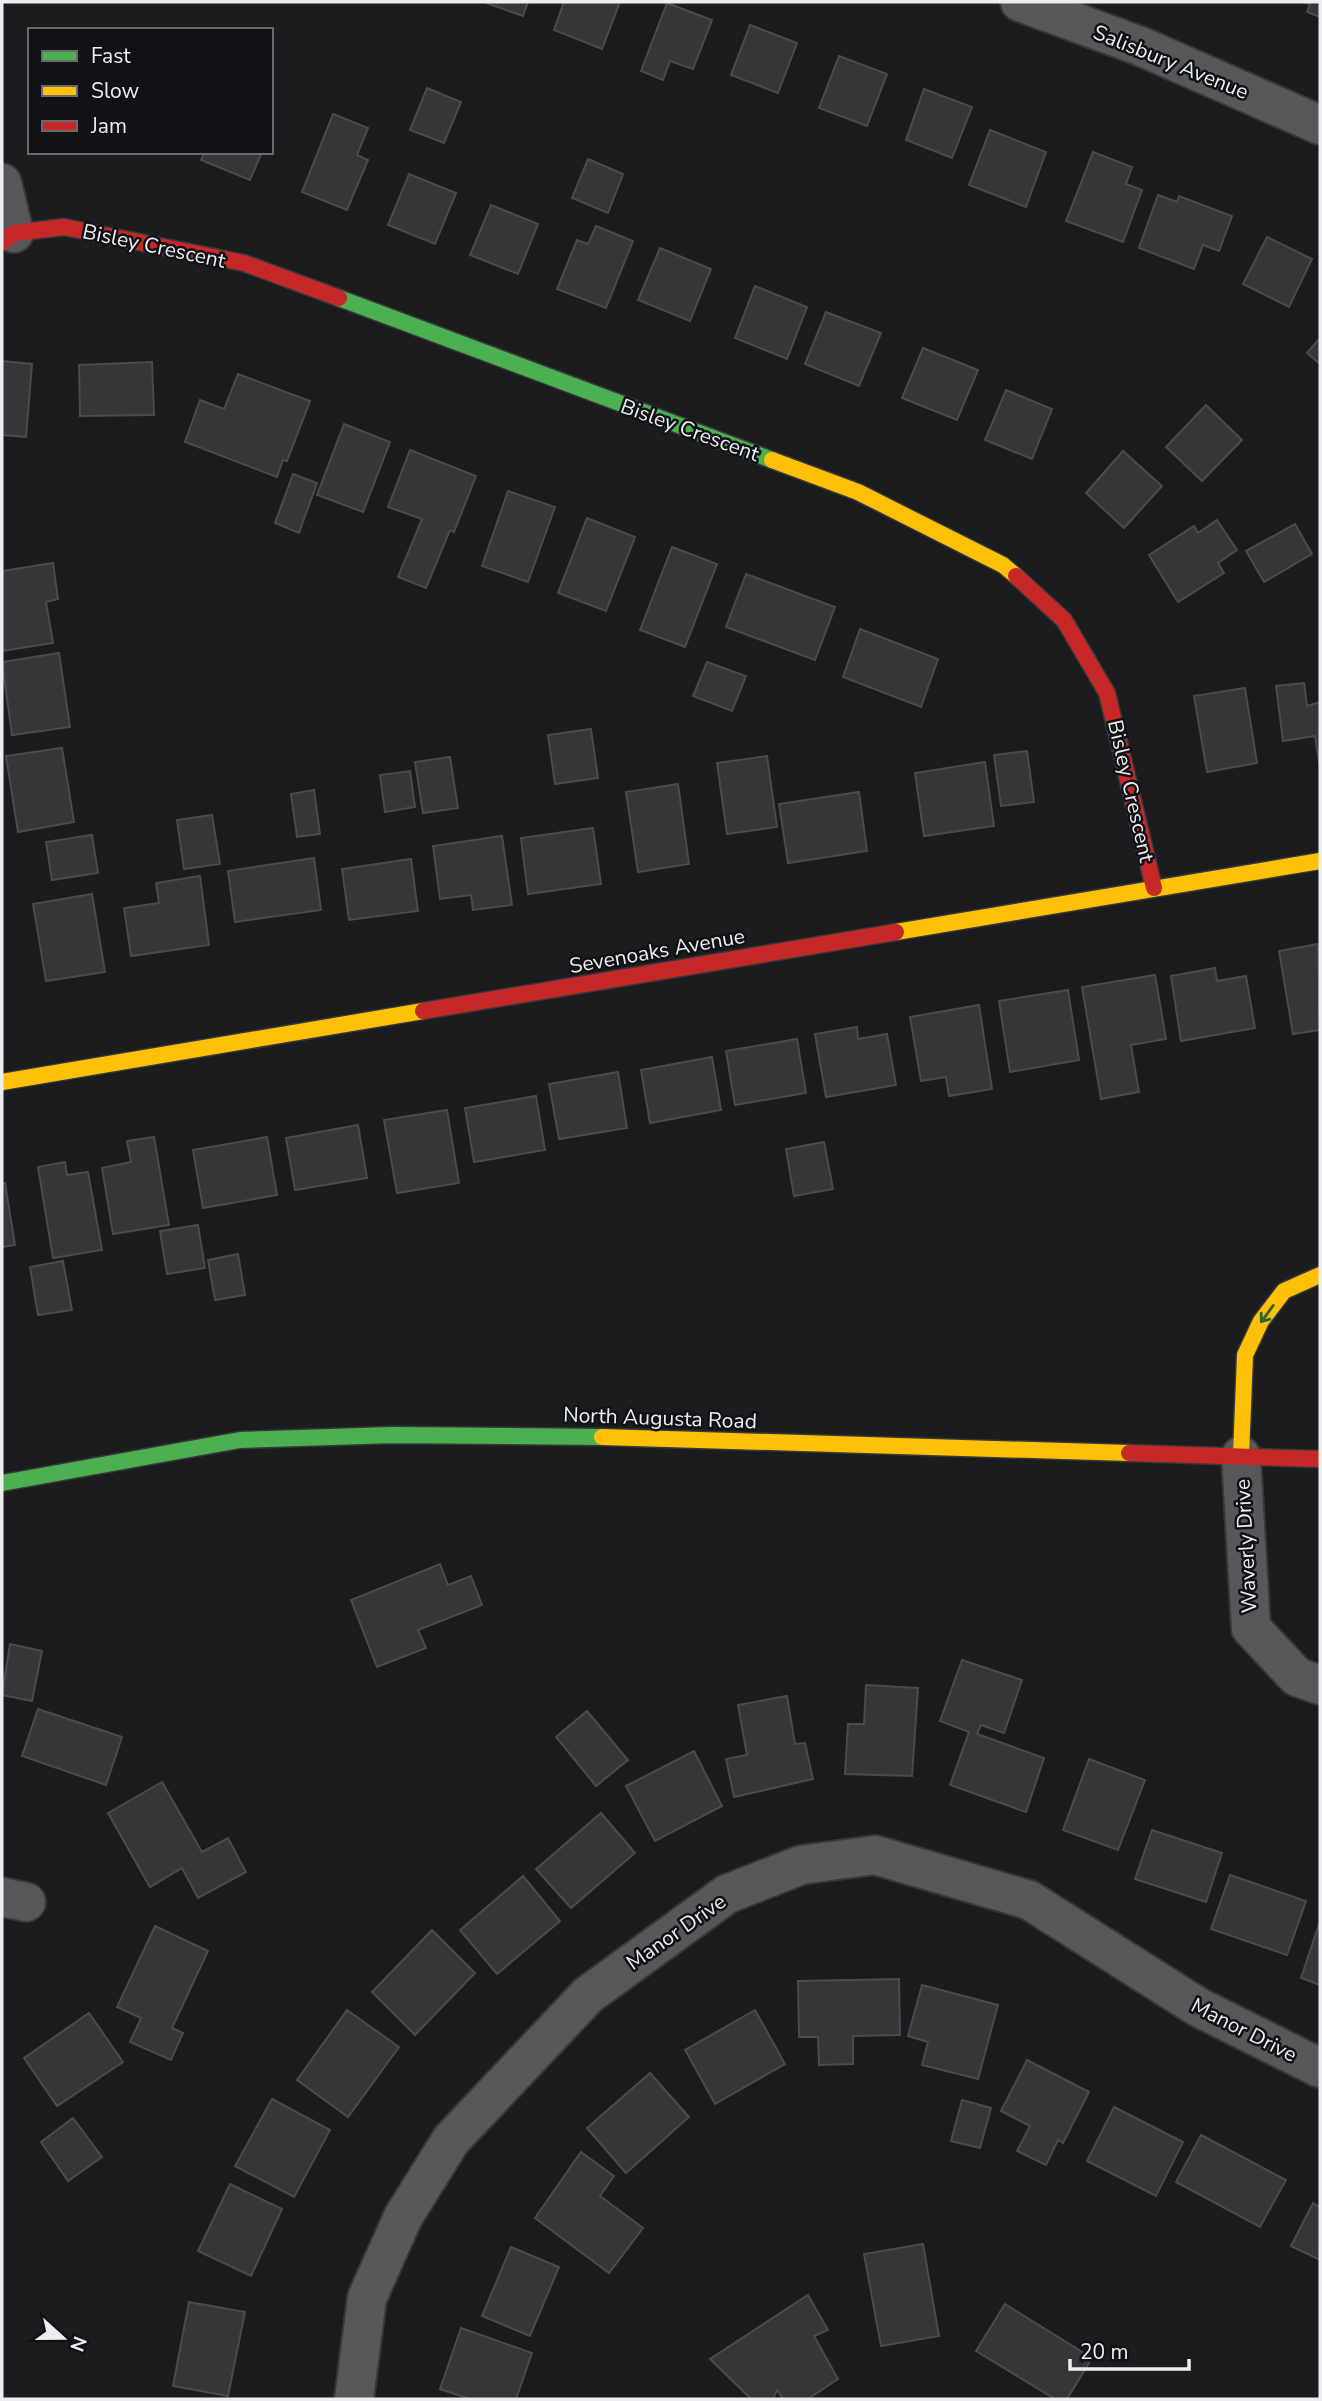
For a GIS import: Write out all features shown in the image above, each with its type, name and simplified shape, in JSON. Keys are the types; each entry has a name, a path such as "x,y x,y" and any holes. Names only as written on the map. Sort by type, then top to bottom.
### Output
{"main road":[{"name":"Bisley Crescent","path":"8,237 64,227 244,264 858,492 1003,565 1064,620 1107,693 1154,888"},
{"name":"Sevenoaks Avenue","path":"2,1082 1320,861"},
{"path":"1241,1456 1245,1355 1261,1321 1284,1291 1320,1275"},
{"name":"North Augusta Road","path":"2,1483 240,1440 392,1435 543,1435 1320,1460"}],"street":[{"name":"Salisbury Avenue","path":"1020,2 1140,47 1320,125"},
{"name":"Bisley Crescent","path":"2,183 8,237"},
{"name":"Waverly Drive","path":"1241,1456 1251,1628 1297,1676 1320,1685"},
{"name":"Manor Drive","path":"355,2399 367,2298 403,2217 451,2140 588,1995 727,1894 801,1865 875,1855 1029,1900 1198,2007 1320,2068"}],"building":[{"path":"484,2 528,2 523,16"},
{"path":"564,2 620,2 602,49 554,30"},
{"path":"1303,2 1320,2 1320,17 1307,12 1310,4"},
{"path":"667,3 712,20 693,69 670,61 663,80 641,71"},
{"path":"750,25 797,43 778,93 731,75"},
{"path":"839,56 887,74 867,126 819,108"},
{"path":"427,88 461,102 444,143 410,130"},
{"path":"924,89 972,107 952,158 906,140"},
{"path":"333,114 368,128 357,155 368,160 347,210 302,192"},
{"path":"990,130 1046,152 1026,207 969,185"},
{"path":"1093,152 1132,167 1126,184 1142,190 1123,242 1066,221"},
{"path":"204,154 261,154 250,180 201,160"},
{"path":"588,159 623,174 608,213 572,198"},
{"path":"409,174 456,193 435,244 388,225"},
{"path":"1158,195 1177,202 1179,196 1232,216 1219,251 1203,245 1194,269 1139,248"},
{"path":"491,205 538,224 518,274 470,255"},
{"path":"596,226 633,241 606,308 557,289 577,240 588,244"},
{"path":"1267,237 1312,259 1289,307 1243,284"},
{"path":"660,248 711,269 690,321 638,300"},
{"path":"755,286 807,307 787,359 735,338"},
{"path":"826,312 881,333 859,386 805,364"},
{"path":"1320,338 1320,364 1307,353"},
{"path":"923,348 978,370 957,420 902,398"},
{"path":"2,361 32,364 26,437 2,435"},
{"path":"152,362 154,415 80,416 79,365"},
{"path":"238,374 310,401 287,461 283,460 277,477 185,442 200,400 224,409"},
{"path":"1006,390 1052,409 1032,459 985,440"},
{"path":"1206,405 1242,440 1202,481 1166,447"},
{"path":"344,424 390,442 363,512 317,495"},
{"path":"410,450 476,476 454,532 450,530 426,588 398,577 422,519 388,507"},
{"path":"1123,451 1162,486 1124,528 1086,493"},
{"path":"293,474 317,483 299,533 275,523"},
{"path":"508,491 555,507 528,582 482,566"},
{"path":"587,518 635,537 606,611 558,593"},
{"path":"1217,520 1237,550 1218,563 1224,573 1178,602 1149,555 1194,526 1198,533"},
{"path":"1295,524 1312,554 1264,582 1246,551"},
{"path":"672,547 717,564 685,647 640,630"},
{"path":"53,563 58,599 46,602 53,643 2,651 2,571"},
{"path":"746,574 835,607 815,660 726,627"},
{"path":"860,629 938,659 921,707 843,677"},
{"path":"59,653 70,727 12,735 2,662"},
{"path":"707,662 746,676 732,711 693,696"},
{"path":"1304,683 1307,706 1320,702 1320,768 1315,736 1283,741 1276,686"},
{"path":"1245,688 1257,763 1207,772 1194,696"},
{"path":"591,729 598,778 555,784 548,735"},
{"path":"62,748 74,822 18,832 6,756"},
{"path":"1027,751 1034,802 1001,806 994,755"},
{"path":"767,756 777,827 727,834 717,763"},
{"path":"450,757 458,808 423,813 415,762"},
{"path":"985,762 994,826 924,836 915,773"},
{"path":"410,771 415,807 385,812 380,775"},
{"path":"678,784 689,864 638,872 626,792"},
{"path":"314,790 320,834 297,837 291,794"},
{"path":"859,792 867,851 788,863 779,804"},
{"path":"212,815 220,864 184,869 177,820"},
{"path":"593,828 601,884 528,894 521,838"},
{"path":"92,835 98,873 52,880 46,842"},
{"path":"502,836 512,905 473,910 471,895 440,899 433,846"},
{"path":"314,858 321,910 235,922 228,871"},
{"path":"411,859 418,911 349,920 342,869"},
{"path":"200,876 209,945 131,956 124,908 159,903 156,883"},
{"path":"92,894 105,972 46,981 33,904"},
{"path":"1318,944 1320,1030 1293,1034 1279,951"},
{"path":"1215,968 1217,981 1246,976 1255,1028 1181,1041 1171,976"},
{"path":"1155,975 1166,1039 1131,1045 1139,1092 1101,1099 1082,987"},
{"path":"1068,990 1079,1060 1010,1072 999,1001"},
{"path":"979,1005 992,1089 949,1096 946,1077 921,1081 910,1017"},
{"path":"857,1027 858,1039 887,1034 896,1085 826,1097 815,1034"},
{"path":"797,1039 806,1093 735,1105 726,1051"},
{"path":"712,1057 721,1110 650,1123 641,1070"},
{"path":"618,1072 627,1128 559,1139 549,1084"},
{"path":"536,1096 545,1150 474,1162 465,1108"},
{"path":"447,1110 459,1183 397,1193 384,1120"},
{"path":"358,1125 367,1178 295,1190 286,1138"},
{"path":"154,1137 169,1225 113,1234 102,1168 131,1162 127,1141"},
{"path":"267,1137 277,1195 203,1208 193,1150"},
{"path":"824,1142 833,1189 794,1196 786,1149"},
{"path":"65,1162 67,1175 88,1172 102,1250 53,1258 38,1167"},
{"path":"2,1183 5,1183 15,1245 2,1247"},
{"path":"198,1225 205,1268 167,1274 160,1231"},
{"path":"238,1254 245,1295 215,1300 208,1260"},
{"path":"63,1261 72,1310 38,1315 30,1267"},
{"path":"440,1564 448,1585 471,1576 482,1605 418,1630 426,1648 377,1667 351,1600"},
{"path":"10,1644 42,1651 32,1701 2,1695"},
{"path":"962,1660 1022,1680 1004,1733 981,1725 977,1734 1044,1758 1026,1812 950,1785 969,1732 940,1721"},
{"path":"866,1685 918,1688 912,1776 845,1774 848,1724 864,1724"},
{"path":"787,1696 795,1744 805,1743 813,1779 734,1797 726,1759 747,1755 738,1705"},
{"path":"38,1709 122,1737 106,1785 22,1756"},
{"path":"587,1711 628,1760 596,1786 556,1737"},
{"path":"694,1751 722,1806 655,1841 626,1786"},
{"path":"1089,1759 1145,1780 1118,1850 1063,1830"},
{"path":"162,1782 202,1852 228,1838 246,1872 198,1898 182,1868 150,1887 108,1813"},
{"path":"601,1813 635,1853 571,1908 536,1869"},
{"path":"1152,1830 1222,1853 1206,1902 1135,1879"},
{"path":"1230,1875 1306,1901 1287,1955 1211,1929"},
{"path":"523,1876 560,1921 497,1974 460,1930"},
{"path":"1320,1921 1320,1985 1301,1978"},
{"path":"155,1926 208,1951 172,2028 183,2033 171,2060 130,2042 141,2018 117,2007"},
{"path":"432,1930 475,1973 415,2035 372,1992"},
{"path":"899,1979 900,2035 853,2036 853,2064 819,2065 818,2037 799,2037 798,1981"},
{"path":"922,1985 998,2005 978,2079 922,2065 928,2042 908,2036"},
{"path":"347,2010 399,2047 348,2117 297,2080"},
{"path":"755,2010 785,2064 715,2104 685,2050"},
{"path":"89,2013 123,2062 57,2106 24,2058"},
{"path":"1027,2060 1089,2092 1063,2143 1058,2140 1046,2165 1017,2151 1030,2126 1001,2111"},
{"path":"650,2073 689,2117 626,2173 587,2128"},
{"path":"272,2099 330,2130 294,2197 235,2166"},
{"path":"962,2100 991,2108 980,2148 951,2141"},
{"path":"1114,2107 1183,2142 1156,2196 1087,2161"},
{"path":"73,2118 102,2157 68,2181 41,2142"},
{"path":"1201,2135 1286,2180 1260,2227 1176,2182"},
{"path":"581,2152 614,2176 600,2196 643,2228 609,2273 535,2218"},
{"path":"230,2184 282,2209 251,2276 198,2251"},
{"path":"1313,2203 1320,2207 1320,2260 1291,2246"},
{"path":"923,2244 939,2336 881,2346 864,2254"},
{"path":"511,2247 559,2267 530,2336 482,2316"},
{"path":"808,2295 828,2330 814,2336 838,2379 808,2399 783,2399 777,2390 773,2399 751,2399 710,2359"},
{"path":"189,2302 245,2312 228,2396 173,2386"},
{"path":"1005,2304 1092,2358 1067,2399 1055,2399 976,2351"},
{"path":"461,2328 532,2353 516,2399 470,2399 440,2389"}],"traffic: fast":[{"path":"339,298 772,460"},
{"path":"2,1483 240,1440 392,1435 602,1437"}],"traffic: slow":[{"path":"772,460 858,492 1003,565 1016,576"},
{"path":"896,932 1320,861"},
{"path":"2,1082 423,1011"},
{"path":"1241,1456 1245,1355 1261,1321 1284,1291 1320,1275"},
{"path":"602,1437 1129,1453"}],"traffic: jam":[{"path":"2,242 14,233 64,227 244,263 339,298"},
{"path":"1016,576 1064,620 1107,693 1154,888"},
{"path":"423,1011 896,932"},
{"path":"1129,1453 1320,1459"}]}
